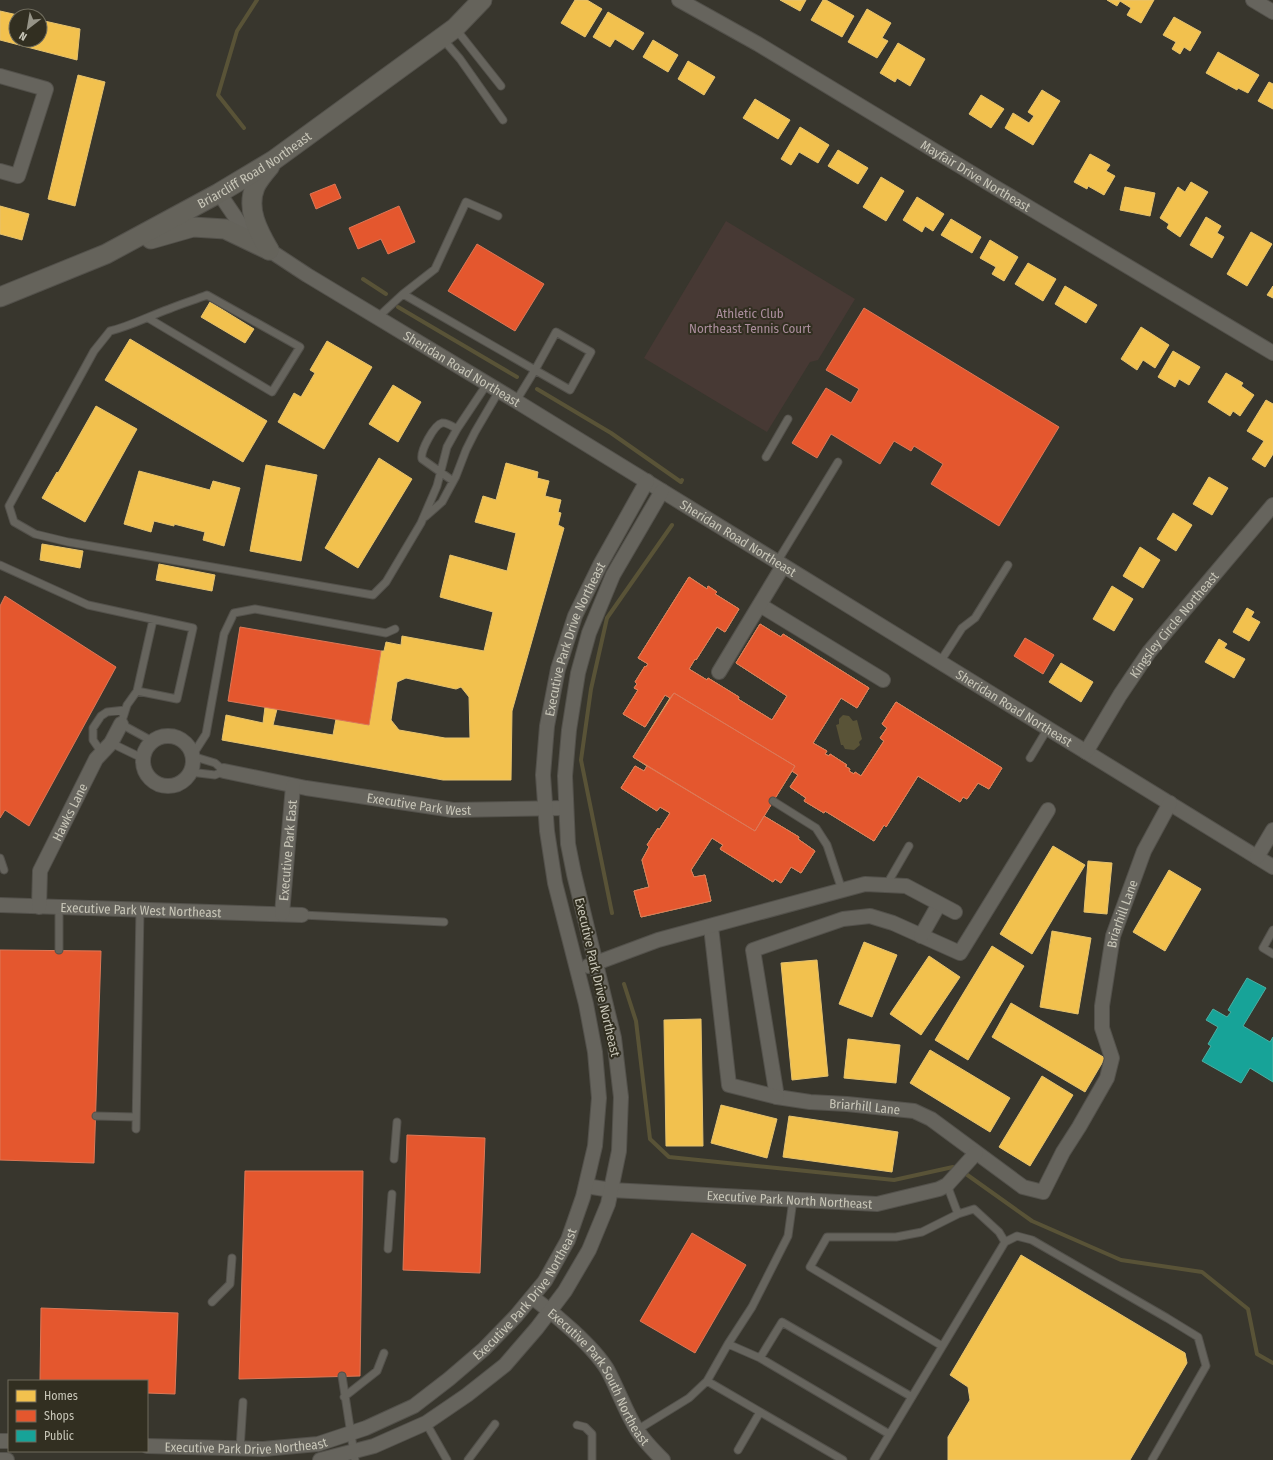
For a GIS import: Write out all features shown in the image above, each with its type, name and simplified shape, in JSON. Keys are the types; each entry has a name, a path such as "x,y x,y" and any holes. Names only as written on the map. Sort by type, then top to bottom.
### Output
{"main road":[{"name":"Briarcliff Road Northeast","path":"0,297 106,254 219,193 274,160 449,33 482,0"},
{"path":"269,250 258,231 252,213 252,203 255,187 274,160"},
{"path":"106,254 169,233 194,227 225,229 269,250"}],"street":[{"name":"Mayfair Drive Northeast","path":"679,0 758,44 998,190 1273,353"},
{"path":"1253,0 1273,12"},
{"path":"0,76 46,89 18,176 0,171"},
{"name":"Sheridan Road Northeast","path":"219,193 240,224 269,250 307,275 516,401 1273,867"},
{"name":"Executive Park Drive Northeast","path":"148,1446 240,1449 318,1444 366,1428 414,1406 484,1349 516,1316 545,1281 568,1240 586,1186 595,1146 599,1098 595,1052 578,970 555,883 547,831 543,775 547,726 558,669 576,616 600,565 647,482"},
{"name":"Executive Park Drive Northeast","path":"320,1460 354,1456 426,1423 467,1395 505,1365 565,1291 588,1250 608,1204 619,1151 621,1097 614,1038 568,844 565,776 569,730 578,673 588,633 613,575 662,491"},
{"name":"Kingsley Circle Northeast","path":"1086,752 1120,695 1149,652 1273,505"},
{"path":"719,672 760,605 780,564"},
{"path":"760,605 883,680"},
{"name":"Hawks Lane","path":"39,907 40,871 96,758 106,748 121,724"},
{"path":"168,736 176,737 183,742 189,748 192,756 190,772 185,779 179,783 171,785 163,785 150,778 145,771 142,758 146,748 152,741 159,737 168,736"},
{"name":"Executive Park West","path":"224,771 293,786 453,810 566,808"},
{"name":"Executive Park East","path":"282,914 293,786"},
{"name":"Briarhill Lane","path":"711,927 729,1085 777,1097 810,1102 914,1111 931,1119 1023,1187 1043,1192 1063,1152 1107,1078 1112,1058 1102,1028 1102,1006 1113,936 1144,851 1170,804"},
{"path":"777,1097 753,950 843,919 870,916 893,923 960,953 1048,810"},
{"path":"1257,857 1273,830"},
{"path":"578,970 658,940 711,927 865,884 906,886 955,912"},
{"path":"921,936 939,904"},
{"name":"Executive Park West Northeast","path":"0,905 302,914"},
{"name":"Executive Park North Northeast","path":"586,1186 611,1190 877,1204 938,1190 947,1185 976,1153"},
{"name":"Executive Park South Northeast","path":"532,1297 550,1311 593,1352 606,1369 637,1430 663,1460"},
{"path":"0,1460 7,1460"}],"lane":[{"path":"449,33 501,86"},
{"path":"449,33 460,59 503,120"},
{"path":"378,318 403,294 434,270 466,202 498,216"},
{"path":"403,294 535,370 570,390 591,352 556,332 535,370 516,401"},
{"path":"148,318 272,392 300,347 207,295 148,318 125,328 110,331 94,351 9,506 14,522 35,534 68,542 373,595 386,582 425,517 441,473 447,447 457,429 493,387"},
{"path":"425,517 442,502 454,481 493,387"},
{"path":"766,457 788,419"},
{"path":"454,481 422,459 421,454 423,447 437,426 441,423 447,423 457,429"},
{"path":"780,564 838,462"},
{"path":"0,565 88,605 193,628 177,700 137,691"},
{"path":"940,662 962,628 975,618 1008,565"},
{"path":"190,772 216,775 224,771 215,763 192,756 206,734 224,634 234,613 255,609 386,633 395,629"},
{"path":"152,741 121,724 127,705 137,691 153,620"},
{"path":"125,710 107,712 101,716 93,728 93,740 106,748 142,758"},
{"path":"1030,758 1048,728"},
{"path":"773,801 816,828 827,845 842,890"},
{"path":"887,884 909,846"},
{"path":"0,858 4,870"},
{"path":"59,907 59,950"},
{"path":"136,1129 140,909"},
{"path":"302,914 444,922"},
{"path":"1273,930 1263,948 1273,954"},
{"path":"96,1116 136,1117"},
{"path":"394,1159 397,1122"},
{"path":"947,1185 958,1214"},
{"path":"388,1249 392,1194"},
{"path":"637,1430 689,1398 707,1381 728,1344 752,1307 788,1236 793,1200"},
{"path":"942,1346 810,1268 827,1237 896,1237 922,1232 958,1214 974,1209 999,1232 1006,1242"},
{"path":"874,1460 1006,1242 1017,1236 1032,1240 1198,1337 1206,1366 1152,1460"},
{"path":"212,1302 230,1284 232,1258"},
{"path":"760,1358 782,1322 912,1397"},
{"path":"728,1344 760,1358 889,1434"},
{"path":"344,1397 377,1371 384,1353"},
{"path":"342,1376 354,1456"},
{"path":"707,1381 843,1460"},
{"path":"240,1449 243,1402"},
{"path":"738,1450 760,1412"},
{"path":"426,1423 447,1460"},
{"path":"468,1460 495,1424"},
{"path":"577,1426 585,1428 592,1434 592,1460"}],"green space":[{"name":"Athletic Club Northeast Tennis Court","path":"726,221 855,299 818,360 810,362 767,432 644,358"}],"shaded area":[{"path":"843,715 849,716 853,721 857,720 862,739 859,742 860,745 854,750 845,749 843,745 841,745 836,725 839,724 839,719"}],"building: Homes":[{"path":"575,0 587,0 602,9 585,37 561,23"},
{"path":"780,0 806,0 800,11"},
{"path":"823,0 826,0 854,16 842,37 811,20"},
{"path":"1107,0 1154,0 1141,23 1127,15 1131,8 1120,1 1117,6"},
{"path":"867,9 891,23 882,38 888,41 877,58 848,42"},
{"path":"0,11 8,13 8,42 0,40"},
{"path":"608,12 644,33 633,50 615,39 610,47 593,37"},
{"path":"1174,17 1201,32 1190,51 1184,47 1180,54 1172,49 1176,42 1163,35"},
{"path":"48,22 80,29 77,60 31,48 48,48"},
{"path":"653,40 678,55 668,72 643,57"},
{"path":"898,43 925,59 910,86 897,78 895,82 880,73"},
{"path":"1218,52 1259,75 1248,93 1238,88 1237,90 1206,73"},
{"path":"688,61 715,77 704,95 678,79"},
{"path":"78,75 105,82 75,206 48,199"},
{"path":"1269,82 1273,84 1273,109 1258,101"},
{"path":"1042,90 1060,101 1033,145 1005,128 1013,113 1029,123 1034,116 1028,112"},
{"path":"981,95 1004,109 991,128 969,114"},
{"path":"755,99 790,120 778,139 743,118"},
{"path":"800,127 829,145 818,163 799,152 791,165 781,159"},
{"path":"838,150 868,168 858,184 828,166"},
{"path":"1090,154 1110,165 1106,171 1115,176 1104,195 1088,186 1087,189 1074,182"},
{"path":"881,177 904,191 886,221 863,207"},
{"path":"1191,182 1208,192 1180,237 1167,228 1169,224 1160,218 1178,187 1185,192"},
{"path":"1125,187 1155,193 1150,216 1120,210"},
{"path":"917,197 944,214 933,231 925,226 922,232 903,220"},
{"path":"0,206 29,214 22,240 0,234"},
{"path":"1206,217 1221,226 1217,233 1224,237 1212,258 1190,245"},
{"path":"951,219 981,237 972,253 941,235"},
{"path":"1251,232 1272,244 1247,286 1227,274"},
{"path":"990,240 1018,257 1004,281 992,274 996,267 980,258"},
{"path":"1028,263 1056,279 1043,301 1015,284"},
{"path":"1065,286 1097,305 1086,323 1055,304"},
{"path":"1273,286 1273,298 1267,295"},
{"path":"210,302 254,329 245,343 201,317"},
{"path":"1141,327 1169,345 1155,368 1143,360 1137,370 1121,359"},
{"path":"130,339 267,421 243,462 105,380"},
{"path":"327,341 372,367 324,449 278,422 294,393 301,397 315,373 310,370"},
{"path":"1173,351 1200,367 1189,385 1179,379 1175,387 1158,377"},
{"path":"1226,373 1243,383 1241,386 1254,395 1240,416 1233,411 1230,416 1208,402"},
{"path":"393,385 421,402 398,442 369,424"},
{"path":"1266,400 1273,404 1273,454 1265,467 1252,459 1264,441 1247,431"},
{"path":"96,406 137,429 85,522 42,498"},
{"path":"379,458 412,479 358,568 325,548"},
{"path":"506,463 538,472 537,478 549,481 545,496 561,500 558,512 561,513 558,525 564,528 512,711 511,780 443,780 222,740 226,715 263,723 265,707 277,709 273,725 333,735 336,719 369,725 381,651 384,651 386,642 401,645 402,636 484,651 493,612 440,597 450,555 507,571 516,533 475,522 483,496 496,500","holes":["406,678 456,689 461,687 469,697 470,738 445,738 399,730 391,720 397,682"]},
{"path":"266,465 317,475 301,561 250,551"},
{"path":"139,471 210,490 213,481 240,488 224,546 203,540 205,532 174,524 174,526 154,521 151,532 124,524"},
{"path":"1209,477 1228,488 1212,515 1193,504"},
{"path":"1173,513 1192,525 1176,551 1157,539"},
{"path":"42,544 83,551 80,568 40,560"},
{"path":"1140,547 1160,560 1143,588 1123,576"},
{"path":"159,564 215,575 212,591 156,580"},
{"path":"689,577 707,589 708,586 717,592 715,594 739,609 725,632 717,627 689,669 707,680 708,678 739,697 738,699 772,720 787,696 736,663 760,624 781,637 783,634 869,688 857,708 841,698 813,743 827,751 825,754 829,756 830,754 847,765 845,766 850,769 849,771 854,774 855,772 861,776 884,741 880,738 887,728 882,724 896,702 1002,768 989,789 978,783 967,799 963,797 960,802 918,776 886,827 884,825 874,841 825,811 824,813 804,801 806,798 790,787 798,775 792,771 764,816 799,837 798,839 815,851 801,873 791,867 781,883 775,879 773,882 720,849 723,845 712,838 691,870 694,877 705,875 711,901 641,917 634,891 649,887 642,860 649,847 647,845 670,813 660,807 657,811 621,788 635,766 644,771 647,766 633,757 670,698 665,695 645,727 623,714 638,690 634,688 637,684 635,682 645,666 646,667 648,664 638,658"},
{"path":"1112,586 1133,599 1114,631 1093,619"},
{"path":"1247,608 1254,612 1251,617 1260,622 1249,641 1233,632"},
{"path":"1219,639 1227,644 1224,648 1245,659 1234,678 1205,662"},
{"path":"1061,663 1093,682 1081,702 1049,682"},
{"path":"1053,846 1085,865 1032,954 1000,934"},
{"path":"1088,861 1112,863 1107,914 1084,912"},
{"path":"1169,870 1201,889 1165,951 1133,932"},
{"path":"1052,931 1091,938 1078,1014 1040,1007"},
{"path":"864,942 897,955 872,1017 839,1004"},
{"path":"992,946 1024,966 968,1060 935,1040"},
{"path":"929,956 960,977 921,1035 890,1014"},
{"path":"817,960 828,1076 792,1080 781,963"},
{"path":"1011,1003 1105,1058 1085,1092 992,1037"},
{"path":"701,1019 703,1146 666,1146 664,1020"},
{"path":"848,1039 900,1045 896,1083 844,1078"},
{"path":"930,1050 1010,1098 990,1132 910,1083"},
{"path":"1042,1076 1073,1095 1030,1166 999,1147"},
{"path":"721,1105 777,1119 767,1158 711,1143"},
{"path":"789,1116 898,1132 892,1172 783,1157"},
{"path":"1021,1255 1185,1353 1187,1363 1130,1460 948,1460 948,1437 970,1400 968,1387 950,1375"}],"building: Shops":[{"path":"335,184 341,198 316,209 310,194"},
{"path":"399,206 415,242 388,254 381,239 358,249 349,228"},
{"path":"477,244 544,284 515,331 448,291"},
{"path":"864,308 1059,427 999,526 931,484 943,464 914,446 911,451 894,441 880,464 831,434 817,458 792,443 826,388 851,403 859,389 826,370"},
{"path":"689,577 707,589 708,586 717,592 715,594 739,609 725,632 717,627 689,669 707,680 708,678 739,697 738,699 772,720 787,696 736,663 760,624 781,637 783,634 869,688 857,708 841,698 813,743 827,751 825,754 829,756 830,754 847,765 845,766 850,769 849,771 854,774 855,772 861,776 884,741 880,738 887,728 882,724 896,702 1002,768 989,789 978,783 967,799 963,797 960,802 918,776 886,827 884,825 874,841 825,811 824,813 804,801 806,798 790,787 798,775 792,771 795,766 674,693 670,698 665,695 645,727 623,714 638,690 634,688 637,684 635,682 645,666 646,667 648,664 638,658"},
{"path":"5,596 116,667 29,826 5,810 0,818 0,606"},
{"path":"240,627 381,651 369,725 228,701"},
{"path":"1025,638 1054,655 1043,674 1014,656"},
{"path":"674,693 795,766 755,831 633,757"},
{"path":"635,766 644,771 647,766 755,831 764,816 799,837 798,839 815,851 801,873 791,867 781,883 775,879 773,882 720,849 723,845 712,838 691,870 694,877 705,875 711,901 641,917 634,891 649,887 642,860 649,847 647,845 670,813 660,807 657,811 621,788"},
{"path":"0,950 101,951 94,1163 0,1160"},
{"path":"407,1135 485,1138 480,1273 403,1270"},
{"path":"245,1171 363,1171 360,1376 239,1379"},
{"path":"692,1233 746,1265 695,1353 640,1321"},
{"path":"41,1308 178,1313 175,1394 148,1393 148,1380 40,1380"}],"building: Public":[{"path":"1247,978 1266,988 1243,1026 1270,1042 1273,1037 1273,1082 1250,1068 1241,1083 1202,1061 1211,1046 1208,1044 1218,1027 1206,1020 1213,1009 1227,1017 1231,1012 1228,1010"}],"waterway":[{"path":"244,128 218,95 237,31 257,0"},
{"path":"363,279 386,294"},
{"path":"398,307 517,377"},
{"path":"537,389 611,433 681,482 682,480"},
{"path":"612,913 581,760 591,689 607,618 672,525"},
{"path":"624,984 636,1021 650,1139 669,1157 894,1180 953,1167"},
{"path":"966,1174 1032,1221 1121,1260 1202,1272 1248,1309 1257,1354 1273,1363"}]}
